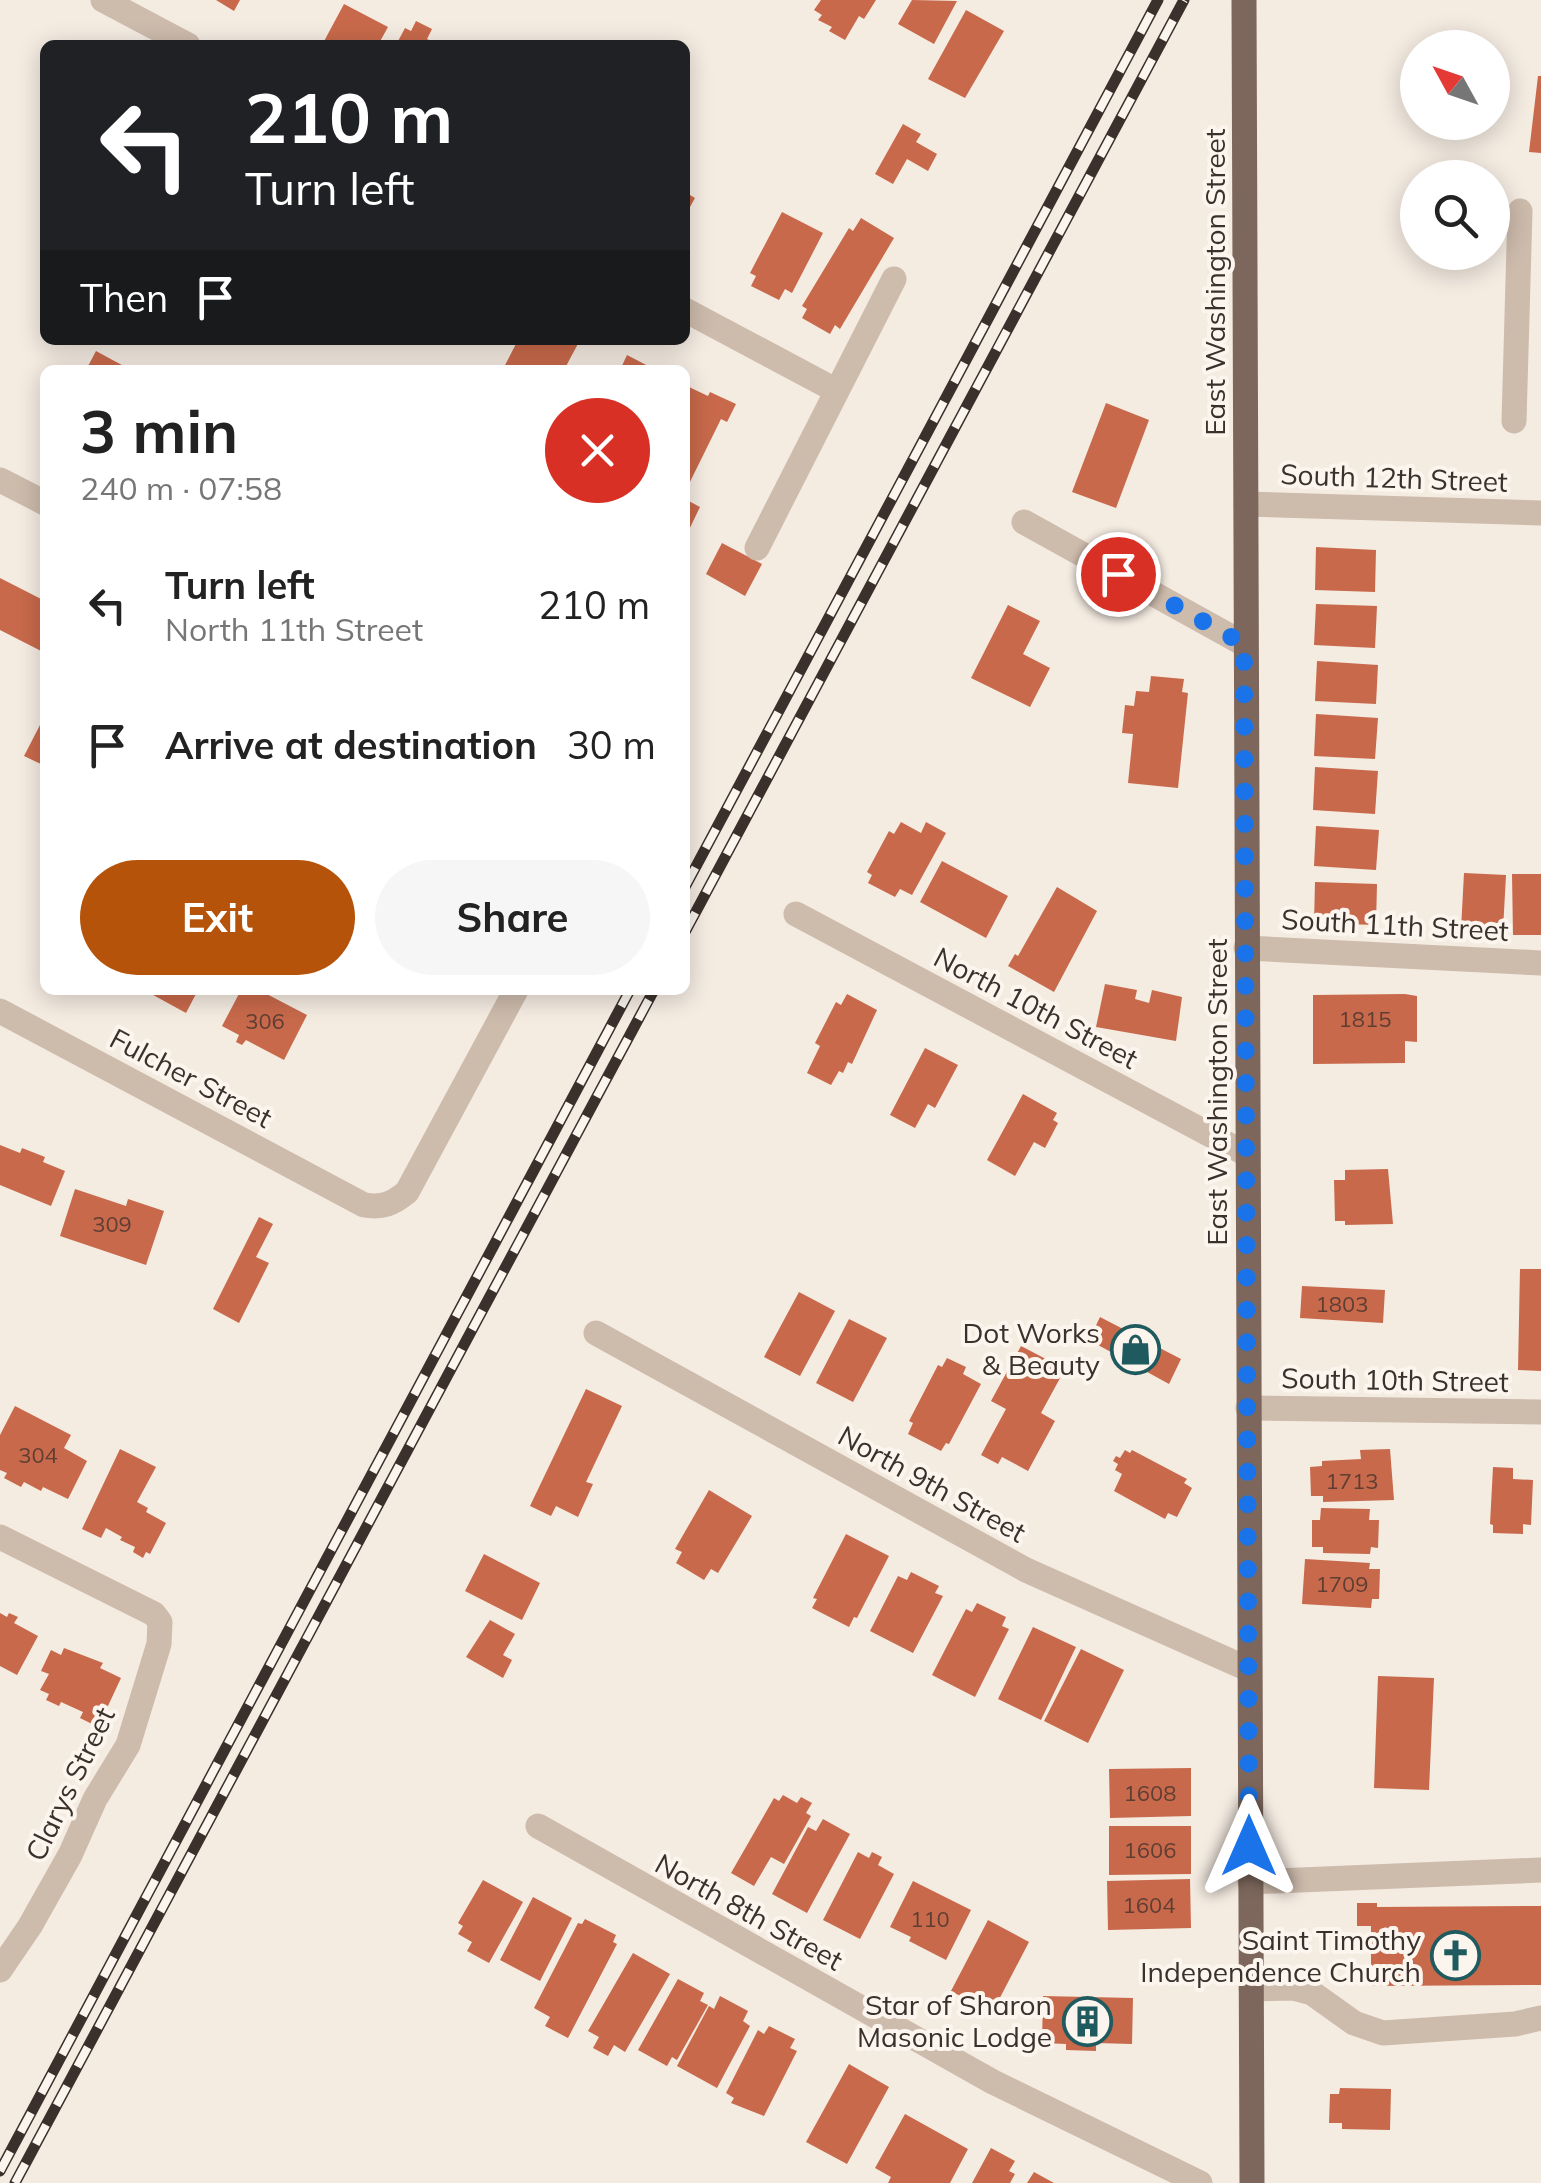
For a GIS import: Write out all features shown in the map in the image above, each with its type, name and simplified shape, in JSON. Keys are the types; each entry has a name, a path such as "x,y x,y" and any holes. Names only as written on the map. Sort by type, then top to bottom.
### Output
{"main road":[{"name":"East Washington Street","path":"1244,0 1252,2183"}],"street":[{"path":"103,0 179,40"},
{"path":"1514,422 1520,211"},
{"path":"757,548 894,279"},
{"path":"690,313 837,391"},
{"path":"0,480 40,501"},
{"name":"South 12th Street","path":"1246,504 1541,513"},
{"path":"1024,522 1244,644"},
{"name":"North 10th Street","path":"796,914 1248,1155"},
{"name":"South 11th Street","path":"1246,948 1541,963"},
{"name":"Fulcher Street","path":"0,1011 354,1200 379,1208 393,1204 407,1192 513,995"},
{"name":"North 9th Street","path":"596,1334 1026,1570 1248,1670"},
{"name":"South 10th Street","path":"1248,1408 1541,1412"},
{"name":"Clarys Street","path":"0,1536 154,1614 160,1622 159,1644 128,1745 95,1799 70,1856 0,1970"},
{"name":"North 8th Street","path":"538,1826 976,2073 1200,2183"},
{"path":"1250,1882 1541,1870"},
{"path":"1250,1989 1293,1988 1312,1993 1354,2023 1382,2032 1515,2024 1541,2018"}],"building":[{"path":"216,0 240,0 234,11"},
{"path":"821,0 876,0 864,19 859,16 845,40 818,20 822,15 814,10"},
{"path":"912,0 957,1 934,44 898,24"},
{"path":"344,4 388,27 381,40 325,40"},
{"path":"966,10 1004,31 965,98 928,79"},
{"path":"416,21 432,29 429,40 399,40 405,28 411,31"},
{"path":"1541,76 1541,153 1529,152"},
{"path":"903,124 921,134 916,142 937,154 928,171 907,159 893,184 875,174"},
{"path":"782,212 823,233 792,293 785,289 779,300 751,286 756,276 750,273"},
{"path":"861,218 894,238 840,329 835,325 830,334 802,318 807,309 802,306 849,228 853,231"},
{"path":"515,345 577,345 567,365 505,365"},
{"path":"96,351 122,365 89,365"},
{"path":"627,355 646,365 622,365"},
{"path":"690,387 736,404 727,422 721,419 690,482"},
{"path":"1106,403 1149,420 1116,508 1072,492"},
{"path":"690,502 700,507 690,528"},
{"path":"722,543 762,564 745,596 706,574"},
{"path":"1316,547 1376,550 1375,592 1315,590"},
{"path":"0,578 40,598 40,650 0,630"},
{"path":"1316,604 1377,606 1375,648 1314,645"},
{"path":"1008,605 1040,621 1023,654 1050,668 1030,707 971,678"},
{"path":"1317,661 1378,665 1376,704 1315,701"},
{"path":"1151,676 1184,679 1182,692 1188,693 1178,788 1128,783 1133,734 1122,733 1125,705 1134,706 1136,691 1149,692"},
{"path":"1316,714 1378,718 1375,759 1314,756"},
{"path":"40,725 40,764 24,756"},
{"path":"1315,767 1378,771 1375,814 1313,810"},
{"path":"901,822 921,833 926,822 946,833 912,895 900,889 895,897 868,883 872,875 867,872 889,831 894,834"},
{"path":"1316,826 1379,830 1376,870 1314,866"},
{"path":"942,861 1008,896 986,938 920,902"},
{"path":"1464,873 1506,875 1503,930 1461,929"},
{"path":"1512,874 1541,874 1541,935 1513,935"},
{"path":"1315,882 1377,884 1376,925 1314,923"},
{"path":"1057,887 1097,911 1054,992 1008,966 1015,954 1018,956"},
{"path":"1105,984 1137,990 1135,999 1149,1003 1152,990 1182,997 1176,1041 1096,1027"},
{"path":"847,994 877,1010 852,1064 848,1062 843,1073 839,1071 831,1085 807,1073 820,1046 815,1043 836,1002 841,1005"},
{"path":"153,995 195,995 186,1013"},
{"path":"238,995 269,995 307,1015 284,1060 246,1040 242,1045 236,1042 239,1035 222,1026"},
{"path":"1313,995 1417,996 1417,1042 1405,1041 1405,1063 1313,1064"},
{"path":"925,1048 958,1065 935,1108 928,1104 915,1128 890,1115"},
{"path":"1023,1094 1057,1113 1053,1120 1058,1123 1045,1148 1034,1142 1015,1176 987,1160"},
{"path":"0,1145 45,1157 43,1162 65,1171 51,1206 0,1185"},
{"path":"1388,1169 1393,1224 1345,1225 1345,1221 1335,1221 1334,1180 1345,1180 1345,1170"},
{"path":"75,1189 126,1206 128,1199 164,1211 146,1265 60,1236"},
{"path":"259,1217 273,1224 256,1257 269,1263 239,1323 213,1309"},
{"path":"1520,1269 1541,1269 1541,1371 1518,1370"},
{"path":"1302,1286 1385,1290 1383,1323 1300,1318"},
{"path":"799,1292 835,1311 800,1376 764,1357"},
{"name":"Dot Works & Beauty","path":"1100,1317 1181,1359 1169,1384 1089,1340"},
{"path":"849,1319 887,1338 853,1402 816,1383"},
{"path":"1021,1346 1065,1369 1041,1413 1055,1421 1028,1471 1002,1457 998,1464 981,1455 1006,1409 991,1401"},
{"path":"947,1358 966,1367 963,1374 981,1384 949,1444 941,1451 908,1434 913,1423 909,1421 938,1365 942,1367"},
{"path":"586,1389 622,1406 586,1482 593,1484 578,1517 556,1506 551,1516 530,1506"},
{"path":"15,1406 71,1435 64,1448 87,1461 68,1499 43,1487 41,1491 24,1482 21,1487 4,1478 7,1473 0,1470 0,1435"},
{"path":"120,1449 156,1467 137,1502 166,1523 150,1554 146,1552 143,1558 133,1552 135,1547 106,1528 101,1538 82,1529"},
{"path":"1390,1449 1394,1500 1323,1502 1323,1496 1311,1496 1310,1467 1322,1466 1322,1461 1361,1459 1360,1450"},
{"path":"1125,1450 1187,1479 1184,1483 1192,1488 1177,1517 1168,1513 1165,1519 1114,1491 1122,1474 1115,1470 1118,1464 1113,1461"},
{"path":"1493,1467 1513,1468 1513,1479 1533,1480 1531,1525 1523,1524 1523,1534 1493,1533"},
{"path":"709,1490 752,1516 718,1573 711,1569 704,1580 676,1563 682,1552 675,1549"},
{"path":"1321,1508 1370,1509 1369,1520 1379,1520 1378,1548 1371,1547 1370,1554 1323,1553 1323,1547 1312,1547 1312,1520 1320,1520"},
{"path":"846,1534 889,1556 849,1627 812,1608 817,1599 813,1598"},
{"path":"484,1554 540,1583 522,1620 465,1591"},
{"path":"1305,1559 1370,1563 1369,1569 1380,1569 1379,1599 1372,1599 1371,1608 1302,1604"},
{"path":"911,1572 939,1586 935,1593 943,1596 913,1653 870,1631 898,1576 907,1580"},
{"path":"977,1603 1006,1617 1002,1626 1009,1629 975,1697 932,1675 966,1609 972,1612"},
{"path":"0,1613 18,1617 14,1623 38,1636 17,1675 0,1666"},
{"path":"490,1620 515,1634 503,1655 512,1660 503,1678 466,1657"},
{"path":"1033,1627 1076,1647 1041,1720 998,1699"},
{"path":"64,1648 103,1663 100,1668 121,1678 100,1723 94,1720 92,1724 80,1718 83,1712 46,1700 49,1694 40,1690 49,1674 41,1671 51,1650 61,1655"},
{"path":"1081,1649 1124,1670 1088,1743 1044,1721"},
{"path":"1378,1676 1434,1678 1429,1790 1374,1788"},
{"path":"1191,1768 1191,1816 1110,1818 1109,1769"},
{"path":"783,1795 797,1803 801,1797 812,1803 806,1813 811,1816 784,1864 771,1857 754,1886 731,1873 774,1798 779,1801"},
{"path":"823,1819 850,1834 807,1913 772,1894 808,1827 816,1831"},
{"path":"1109,1826 1191,1826 1191,1874 1109,1875"},
{"path":"858,1852 869,1858 872,1852 882,1857 878,1865 894,1874 860,1939 823,1920"},
{"path":"1190,1879 1191,1928 1108,1930 1107,1881"},
{"path":"483,1880 523,1902 489,1963 467,1951 472,1942 458,1934 463,1926 458,1923"},
{"path":"913,1881 971,1910 946,1960 890,1927"},
{"path":"533,1897 572,1918 540,1981 500,1960"},
{"name":"Saint Timothy Independence Church","path":"1357,1903 1377,1903 1377,1907 1541,1906 1541,1985 1371,1986 1371,1926 1357,1926"},
{"path":"585,1919 616,1935 613,1942 617,1944 568,2038 545,2026 550,2017 534,2008 578,1923"},
{"path":"988,1920 1029,1942 992,2013 951,1991"},
{"path":"633,1953 670,1974 625,2052 614,2045 608,2056 593,2048 599,2037 588,2031"},
{"path":"678,1979 704,1993 700,2001 708,2005 677,2060 672,2057 667,2066 638,2050"},
{"path":"720,1996 748,2011 743,2021 750,2026 717,2088 677,2066 709,2006 714,2009"},
{"name":"Star of Sharon Masonic Lodge","path":"1043,1996 1133,1998 1132,2044 1096,2043 1096,2051 1066,2050 1066,2044 1042,2043"},
{"path":"769,2026 795,2039 790,2048 797,2051 764,2116 731,2103 734,2098 726,2093 758,2030 764,2034"},
{"path":"849,2064 889,2087 847,2164 806,2142"},
{"path":"1340,2088 1391,2089 1390,2130 1342,2129 1342,2123 1329,2123 1330,2094 1339,2094"},
{"path":"905,2114 968,2149 950,2183 888,2183 891,2177 875,2168"},
{"path":"991,2148 1015,2161 1009,2171 1015,2174 1010,2183 972,2183"},
{"path":"1034,2172 1054,2183 1027,2183"}],"railway":[{"path":"690,878 1158,0"},
{"path":"690,923 1184,0"},
{"path":"0,2171 627,995"},
{"path":"15,2183 651,995"}],"place":[{"name":"Dot Works & Beauty","path":"1135,1349"},
{"name":"Saint Timothy Independence Church","path":"1456,1956"},
{"name":"Star of Sharon Masonic Lodge","path":"1087,2021"}],"route":[{"path":"1118,574 1244,644 1249,1846"}]}
